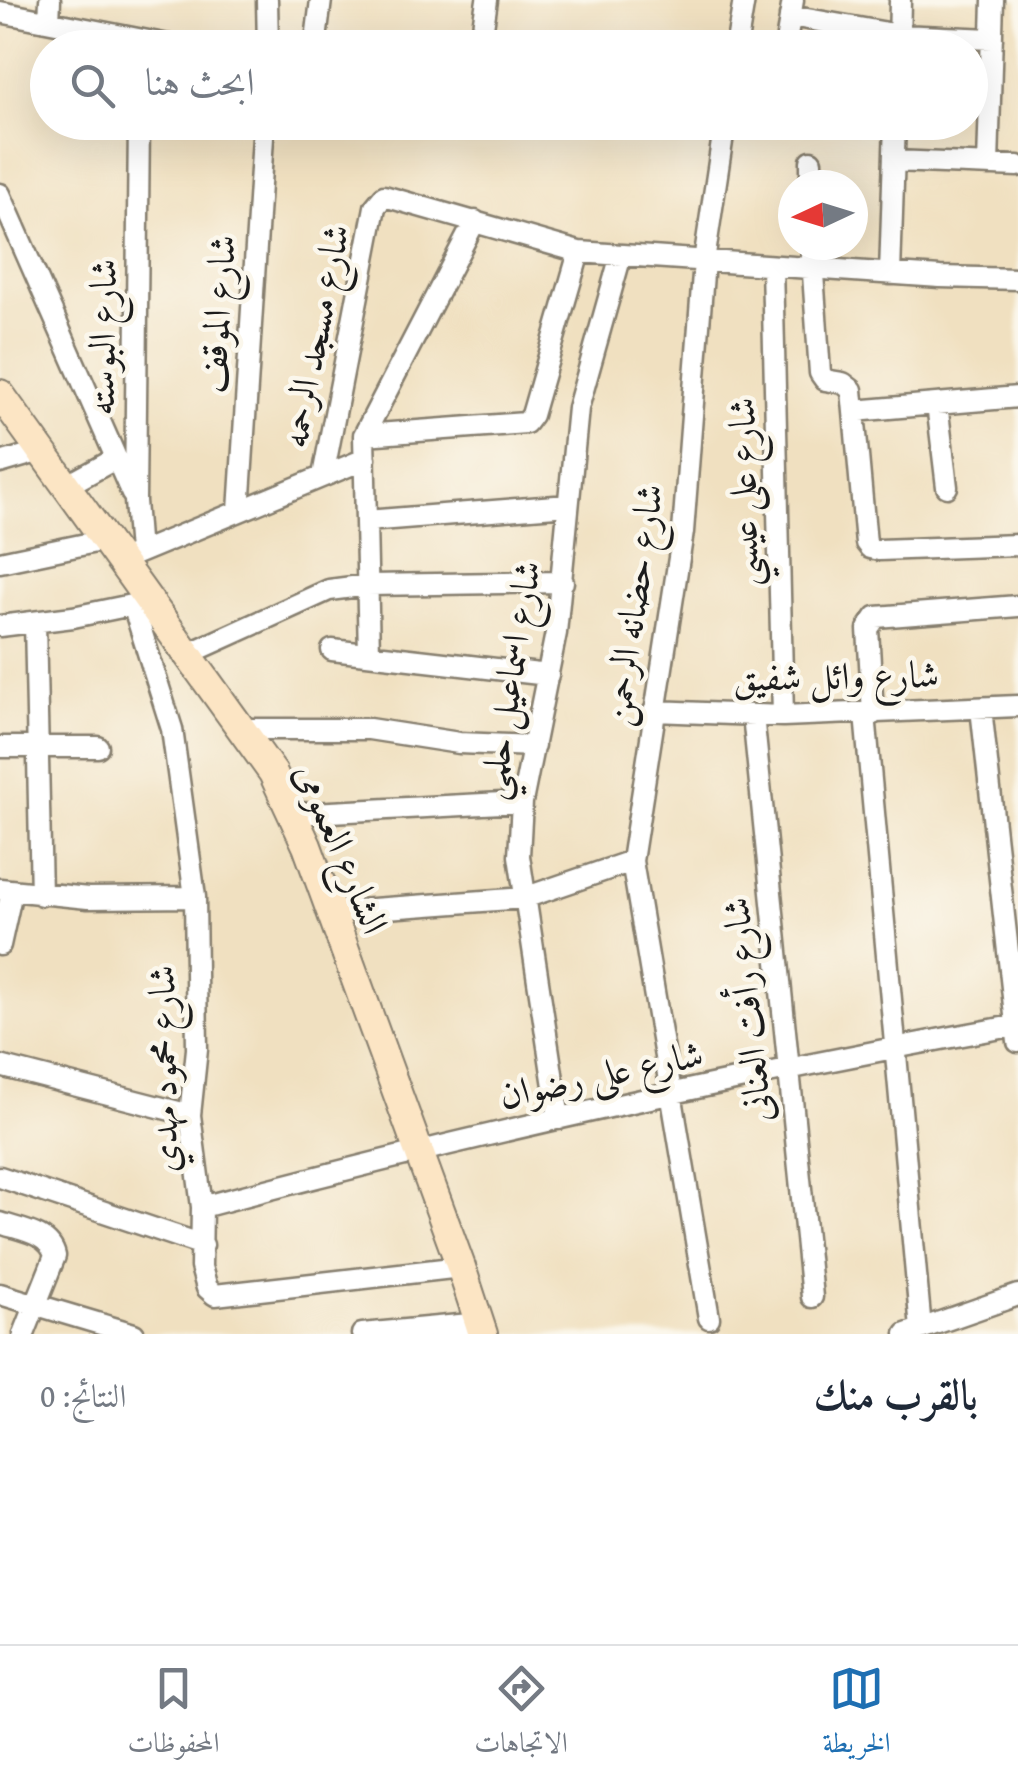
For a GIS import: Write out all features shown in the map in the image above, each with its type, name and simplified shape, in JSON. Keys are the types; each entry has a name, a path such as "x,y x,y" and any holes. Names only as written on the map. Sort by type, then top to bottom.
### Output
{"main road":[{"name":"الشارع العمومى","path":"0,394 66,486 121,551 141,603 186,655 273,773 331,912 482,1329"}],"street":[{"path":"267,0 268,30"},
{"path":"317,30 320,0"},
{"path":"483,30 487,0"},
{"path":"739,30 744,0"},
{"path":"899,30 900,0"},
{"path":"988,165 993,0"},
{"path":"791,8 863,30"},
{"path":"0,12 49,10 106,30"},
{"path":"988,39 992,39"},
{"name":"شارع البوسته","path":"121,551 135,502 140,140"},
{"name":"شارع الموقف","path":"240,511 263,140"},
{"name":"شارع حضانه الرحمن","path":"709,1318 632,861 683,532 704,261 722,140"},
{"path":"890,274 895,140"},
{"path":"811,161 811,170"},
{"path":"894,161 1018,166"},
{"path":"0,194 135,502"},
{"name":"شارع مسجد الرحمه","path":"323,476 377,202 389,194 579,252 1018,279"},
{"path":"369,654 364,435 475,220"},
{"path":"364,435 526,423 532,415 579,252"},
{"name":"شارع اسماعيل حلمي","path":"559,1119 518,856 522,802 562,582 578,408 621,255"},
{"path":"812,260 820,373 829,382 852,390 866,543 870,548 1018,545"},
{"name":"شارع على عيسي","path":"772,266 783,716"},
{"path":"854,411 1018,397"},
{"path":"937,404 947,486"},
{"path":"0,463 41,451"},
{"path":"66,486 115,459"},
{"path":"0,562 121,551 240,511 365,459"},
{"path":"366,521 568,505"},
{"path":"186,655 329,590 562,582"},
{"path":"0,626 141,603"},
{"name":"شارع محمود مهدي","path":"141,603 172,728 195,897 197,1049 190,1115 202,1206 202,1278 215,1295 461,1267"},
{"path":"1018,606 876,617 868,629 869,714 914,1331 1018,1295"},
{"path":"35,622 41,895"},
{"path":"332,650 548,675"},
{"name":"شارع وائل شفيق","path":"654,710 783,716 1018,706"},
{"path":"981,708 1017,1031"},
{"name":"شارع رأفت العنانى","path":"753,715 812,1297"},
{"path":"241,729 369,730 459,743 534,746"},
{"path":"0,746 98,747"},
{"path":"293,814 522,802"},
{"path":"331,912 524,898 632,861"},
{"path":"0,945 6,890 41,895 195,897"},
{"name":"شارع على رضوان","path":"202,1206 418,1149 672,1094 896,1047 1017,1031"},
{"path":"0,1066 190,1115"},
{"path":"0,1177 204,1245"},
{"path":"0,1223 44,1238 53,1245 56,1256 24,1334"},
{"path":"0,1294 132,1334"},
{"path":"362,1334 482,1329"}]}
